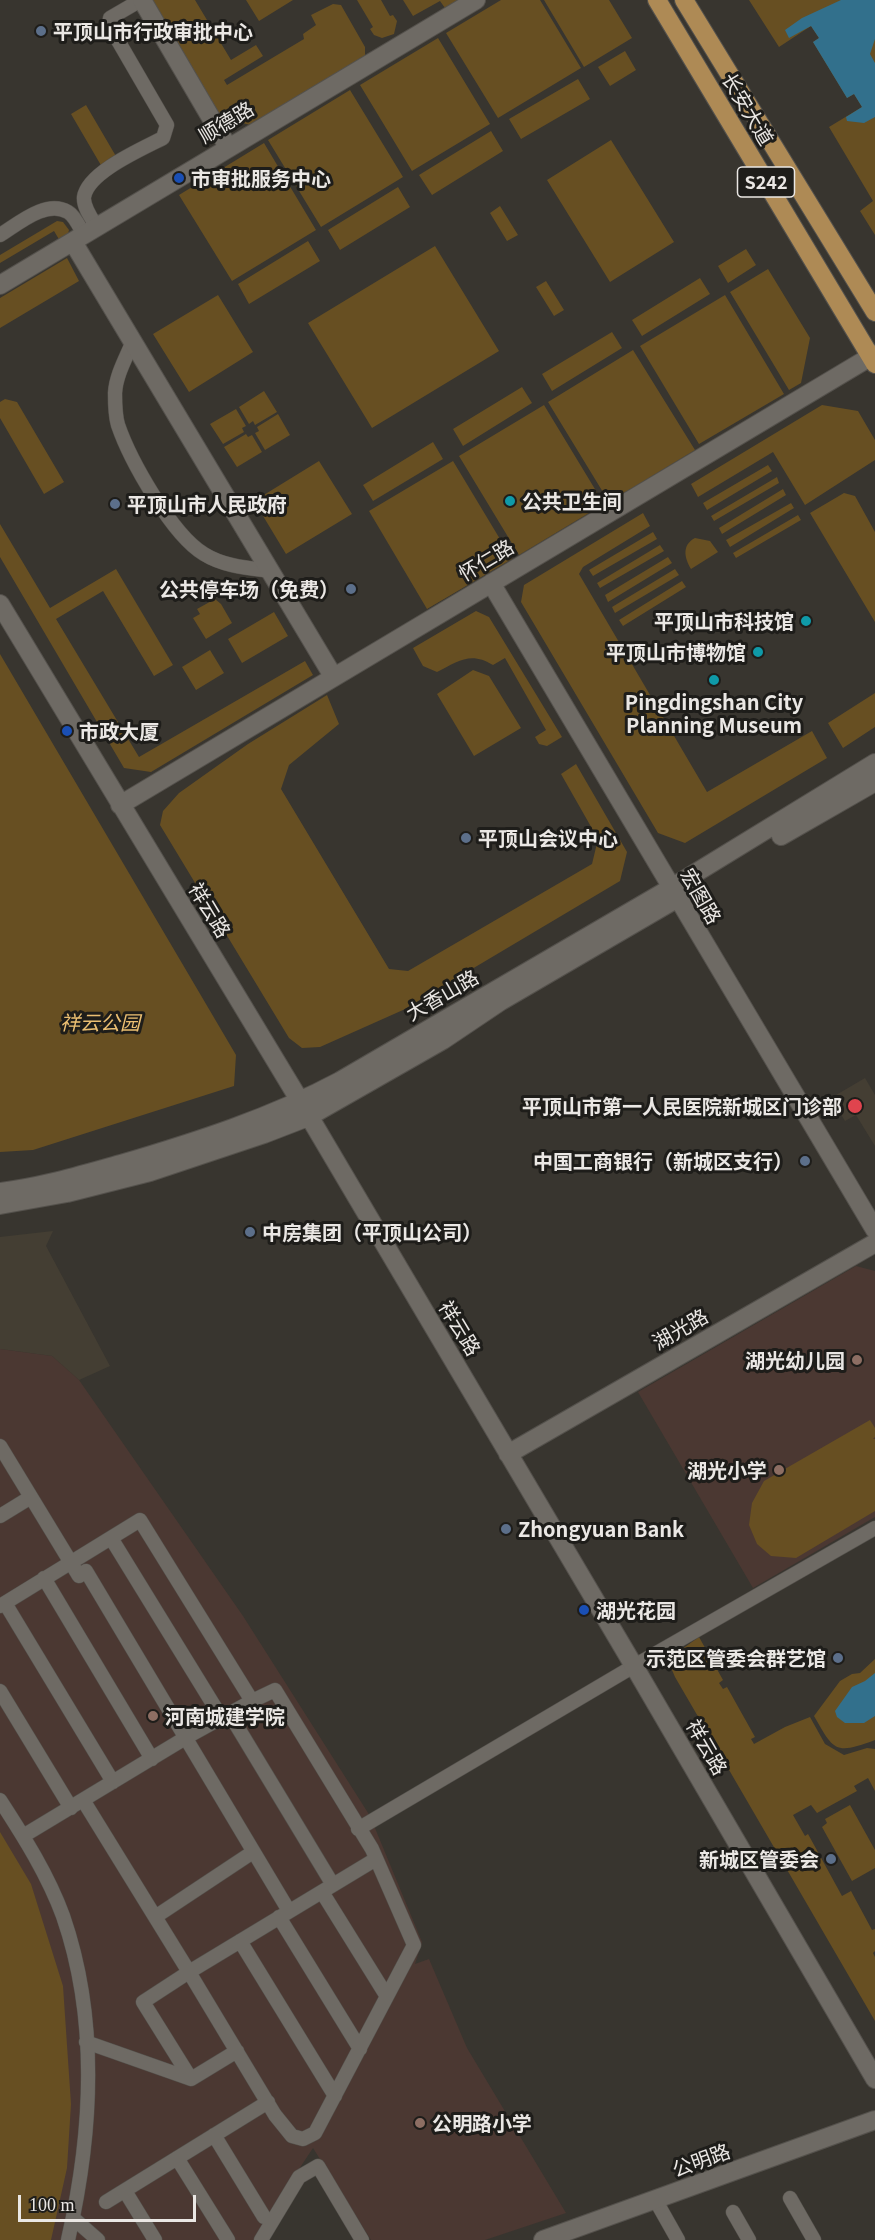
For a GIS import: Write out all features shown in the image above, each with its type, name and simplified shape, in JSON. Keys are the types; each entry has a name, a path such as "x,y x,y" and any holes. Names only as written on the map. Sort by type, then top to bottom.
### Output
{"main road":[{"name":"长安大道","path":"657,0 874,358"},
{"name":"长安大道","path":"684,0 875,312"}],"street":[{"path":"85,235 84,196 87,189 102,172 163,138 167,125 109,25 110,18 141,0 228,147"},
{"name":"顺德路","path":"0,285 476,0"},
{"path":"0,235 43,210 57,210 71,214 85,235 133,341 333,676"},
{"path":"133,341 117,380 115,400 118,423 130,453 163,509 186,539 204,555 226,564 270,571"},
{"name":"怀仁路","path":"120,805 333,676 874,358"},
{"name":"宏图路","path":"490,583 875,1230"},
{"name":"祥云路","path":"0,604 304,1109 634,1666 875,2079"},
{"name":"大香山路","path":"674,893 875,763"},
{"name":"大香山路","path":"0,1205 67,1193 150,1172 264,1134 304,1109 350,1075 875,782"},
{"name":"大香山路","path":"0,1192 64,1180 145,1157 228,1129 304,1109"},
{"name":"湖光路","path":"508,1454 875,1243"},
{"path":"0,1446 79,1576 86,1571 187,1737 253,1852 284,1914 360,2049"},
{"path":"0,1516 31,1497"},
{"path":"113,1782 3,1604 140,1520 252,1701"},
{"path":"358,1829 634,1666 875,1528"},
{"path":"111,1538 225,1715 328,1888 386,1995"},
{"path":"44,1578 152,1759"},
{"path":"23,1836 187,1737 274,1690 376,1859 414,1945 315,2133 303,2139 292,2136 268,2102 83,1800"},
{"path":"0,1691 71,1808"},
{"path":"0,1800 45,1876 62,1914 78,1964 84,2007 87,2106 84,2148 68,2240"},
{"path":"155,1917 253,1852"},
{"path":"191,2079 143,2002 376,1859"},
{"path":"240,1941 335,2096"},
{"path":"86,2042 191,2079"},
{"path":"191,2079 237,2051"},
{"path":"106,2202 268,2102"},
{"name":"公明路","path":"543,2240 875,2120"},
{"path":"214,2135 264,2217"},
{"path":"177,2158 228,2240"},
{"path":"261,2240 298,2178 318,2166 362,2240"},
{"path":"125,2191 155,2240"},
{"path":"790,2198 814,2240"},
{"path":"656,2201 678,2240"},
{"path":"733,2212 749,2240"},
{"path":"73,2218 98,2240"}],"shaded area":[{"name":"平顶山市第一人民医院新城区门诊部","path":"865,1078 875,1095 875,1146 856,1115 845,1121 831,1098"},
{"path":"53,1231 46,1246 110,1366 79,1380 52,1356 0,1349 0,1237"},
{"name":"湖光小学","path":"856,1266 875,1271 875,1517 753,1588 638,1392"},
{"name":"河南城建学院","path":"0,1349 52,1356 79,1380 243,1616 370,1816 422,1942 415,1964 429,1959 467,2048 566,2213 485,2240 371,2240 313,2148 285,2190 257,2240 0,2240"}],"green space":[{"path":"151,0 195,0 231,60 256,45 263,56 224,80 227,85 304,39 303,34 316,25 311,15 333,4 341,5 365,47 365,56 250,125 221,117"},
{"path":"246,0 293,0 259,21"},
{"path":"357,0 381,0 390,16 393,15 397,21 394,34 382,38 374,35 370,29 373,27"},
{"path":"403,0 460,0 445,8 440,1 413,16"},
{"path":"501,0 540,0 581,68 498,118 446,33"},
{"path":"544,0 609,0 632,38 584,67"},
{"path":"749,0 875,0 875,235 860,211 873,201 829,127 862,107 854,94 847,98 813,42 819,38 811,26 779,47"},
{"path":"438,38 490,124 412,171 360,85"},
{"path":"625,51 636,70 610,86 598,67"},
{"path":"578,79 590,99 521,139 509,119"},
{"path":"350,90 403,177 321,227 268,140"},
{"path":"86,105 117,158 102,167 71,114"},
{"path":"491,131 503,151 432,195 419,175"},
{"path":"611,140 674,242 610,282 547,180"},
{"path":"264,143 316,230 232,281 179,195"},
{"path":"398,187 410,207 340,250 328,230"},
{"path":"500,206 518,235 507,241 490,213"},
{"path":"57,221 63,222 69,230 67,237 60,241 54,231 0,263 0,255"},
{"path":"308,241 320,261 249,304 238,284"},
{"path":"435,246 499,351 372,428 308,323"},
{"path":"746,249 756,265 728,283 718,266"},
{"path":"67,258 79,281 0,328 0,298"},
{"path":"768,269 810,338 801,383 789,390 730,292"},
{"path":"700,278 710,294 642,336 632,320"},
{"path":"546,281 564,310 554,316 536,287"},
{"path":"218,295 253,352 189,392 153,334"},
{"path":"725,295 784,394 699,444 640,346"},
{"path":"612,332 622,348 552,391 542,374"},
{"path":"633,350 695,450 609,502 548,402"},
{"path":"522,387 532,403 463,446 453,429"},
{"path":"264,391 277,412 255,425 253,421 249,424 239,407"},
{"path":"5,399 17,402 64,482 44,494 0,418 0,402"},
{"path":"544,405 604,504 519,555 459,456"},
{"path":"822,405 858,411 875,440 875,460 805,505 773,452 698,497 691,484"},
{"path":"236,409 246,426 242,428 244,432 223,444 210,424"},
{"path":"278,414 290,435 265,450 255,433 259,431 257,427"},
{"path":"246,434 248,437 252,435 262,452 237,467 224,447"},
{"path":"433,442 443,459 373,501 363,485"},
{"path":"319,461 352,514 286,554 254,501"},
{"path":"453,461 512,559 427,609 369,511"},
{"path":"768,465 772,471 707,510 703,503"},
{"path":"777,477 779,483 714,521 711,516"},
{"path":"783,489 786,495 722,534 719,528"},
{"path":"844,493 855,496 875,532 875,622 810,513"},
{"path":"791,503 794,508 730,547 726,540"},
{"path":"643,513 650,526 583,567 579,574 707,792 812,731 827,758 685,843 658,833 521,602 524,585"},
{"path":"798,515 801,520 736,558 733,553"},
{"path":"0,524 50,608 116,569 173,665 154,676 103,591 56,619 139,757 305,661 313,675 151,772 124,768 0,557"},
{"path":"653,532 657,539 593,576 589,570"},
{"path":"695,538 710,541 718,552 691,569 687,560 686,548"},
{"path":"660,545 664,551 600,588 597,583"},
{"path":"668,557 672,563 608,602 605,595"},
{"path":"675,569 679,575 615,613 612,607"},
{"path":"682,581 686,587 623,626 619,620"},
{"path":"215,599 221,604 232,623 206,639 193,618 200,614 197,609"},
{"path":"476,611 489,617 562,737 547,746 539,744 535,737 546,730 505,658 493,665 478,659 465,659 437,672 423,666 413,648"},
{"path":"274,612 288,636 242,663 228,639"},
{"path":"210,650 224,673 196,690 182,667"},
{"name":"祥云公园","path":"0,654 236,1055 234,1086 33,1150 0,1152"},
{"path":"473,670 489,676 521,728 474,756 437,694"},
{"path":"875,693 875,727 843,748 828,723"},
{"path":"327,695 339,724 289,765 281,789 389,969 408,971 592,864 598,839 561,774 576,764 627,852 620,881 403,1010 320,1047 302,1048 289,1038 160,825 163,811 179,793 248,744"},
{"path":"870,1420 875,1428 873,1439 875,1439 875,1511 796,1558 771,1556 757,1544 749,1525 752,1503 764,1481"},
{"path":"699,1637 723,1680 719,1683 723,1689 727,1687 755,1737 751,1739 754,1744 785,1727 810,1717 825,1744 844,1755 867,1748 875,1749 875,1791 868,1778 854,1786 857,1791 817,1813 811,1805 793,1815 805,1836 808,1834 842,1896 851,1891 872,1930 875,1929 875,1951 873,1953 875,1957 875,2021 675,1677 672,1670 675,1654"},
{"path":"875,1659 875,1740 851,1748 837,1747 826,1737 814,1716 840,1681 852,1674 860,1673"},
{"path":"850,1805 875,1850 875,1868 852,1881 822,1827 827,1823 825,1819"},
{"path":"0,1832 31,1884 63,1986 71,2104 67,2168 51,2240 0,2240"}],"water":[{"path":"841,0 875,0 875,39 870,54 875,63 875,117 864,123 847,121 846,117 862,107 854,94 847,98 813,42 819,38 811,26 789,38 785,30 802,18"},
{"path":"875,1673 875,1716 864,1723 845,1723 837,1717 835,1711 852,1687"}],"place":[{"name":"平顶山市行政审批中心","path":"41,31"},
{"name":"市审批服务中心","path":"179,178"},
{"name":"公共卫生间","path":"510,501"},
{"name":"平顶山市人民政府","path":"115,504"},
{"name":"公共停车场（免费）","path":"351,589"},
{"name":"平顶山市科技馆","path":"806,621"},
{"name":"平顶山市博物馆","path":"758,652"},
{"name":"Pingdingshan City Planning Museum","path":"714,680"},
{"name":"市政大厦","path":"67,731"},
{"name":"平顶山会议中心","path":"466,838"},
{"name":"平顶山市第一人民医院新城区门诊部","path":"855,1106"},
{"name":"中国工商银行（新城区支行）","path":"805,1161"},
{"name":"中房集团（平顶山公司）","path":"250,1232"},
{"name":"湖光幼儿园","path":"857,1360"},
{"name":"湖光小学","path":"779,1470"},
{"name":"Zhongyuan Bank","path":"506,1529"},
{"name":"湖光花园","path":"584,1610"},
{"name":"示范区管委会群艺馆","path":"838,1658"},
{"name":"河南城建学院","path":"153,1716"},
{"name":"新城区管委会","path":"831,1859"},
{"name":"公明路小学","path":"420,2123"}]}
